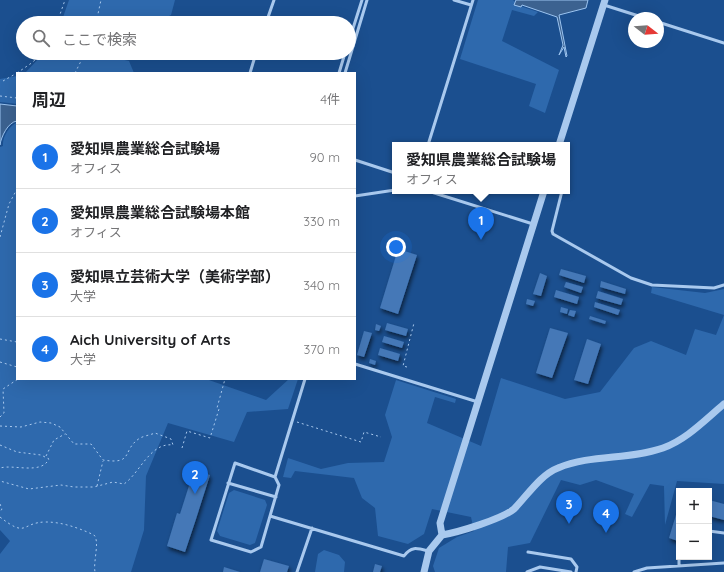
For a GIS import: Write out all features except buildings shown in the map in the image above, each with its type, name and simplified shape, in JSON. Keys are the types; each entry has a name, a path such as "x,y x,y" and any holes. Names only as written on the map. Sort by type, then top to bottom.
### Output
{"street":[{"path":"559,142 605,2"},
{"path":"442,535 440,523 543,194"},
{"path":"424,572 429,551 442,535 461,531 512,510 544,478 557,468 574,463 651,451 676,442 724,404"}],"lane":[{"path":"268,16 274,0"},
{"path":"356,19 362,0"},
{"path":"356,36 367,0"},
{"path":"454,0 471,6"},
{"path":"429,142 473,0"},
{"path":"605,2 630,12"},
{"path":"664,24 724,43"},
{"path":"250,72 254,60"},
{"path":"339,72 343,60"},
{"path":"345,72 349,60"},
{"path":"356,160 392,172"},
{"path":"356,196 392,190"},
{"path":"438,194 533,224"},
{"path":"561,194 552,231 554,234 631,278 652,285 714,288 724,285"},
{"path":"356,364 478,402"},
{"path":"275,477 234,463 211,540 251,552 261,547 279,485 275,477 306,380"},
{"path":"228,483 276,497"},
{"path":"270,516 404,556 408,550 417,547 429,551"},
{"path":"297,572 312,528"},
{"path":"712,531 724,533"},
{"path":"528,552 571,559 577,566 576,572"},
{"path":"679,560 679,566"},
{"path":"634,572 647,568 724,563"},
{"path":"527,572 540,567 571,572"}],"path":[{"path":"59,16 65,0"},
{"path":"98,16 101,0"},
{"path":"18,72 35,60"},
{"path":"76,72 82,60"},
{"path":"3,81 16,74"},
{"path":"0,96 16,98"},
{"path":"0,237 9,204 16,191"},
{"path":"407,367 403,366 414,323"},
{"path":"0,339 16,342"},
{"path":"0,362 16,367"},
{"path":"0,417 4,413 1,392 5,386 16,380"},
{"path":"182,448 187,431 210,438 219,409 217,408 225,380"},
{"path":"293,421 361,442 364,432 381,437"},
{"path":"0,426 21,427 33,423 45,422 60,427 74,444 91,444 104,460 115,462 122,460 138,439 155,433 171,439 172,445 166,444 157,448 124,484 112,482 97,486 78,488 61,485 29,489 0,481"},
{"path":"45,457 54,440 66,434"},
{"path":"0,445 17,452 49,459 47,463 37,467 8,465 0,468"},
{"path":"97,486 104,460"},
{"path":"0,504 2,509 0,512"},
{"path":"0,517 11,526 20,529 45,522 66,525 94,535 97,541 94,564 95,572"}],"shaded area":[{"path":"69,0 175,0 171,15 169,16 63,16"},
{"path":"478,0 513,0 520,6 538,12 534,16 512,10 502,41 559,70 545,113 529,106 536,84 460,59"},
{"path":"516,0 588,0 586,8 559,15 566,57 564,47 559,55 563,45 557,17 522,5 521,7 514,5"},
{"path":"37,60 124,60 129,61 134,72 26,72"},
{"path":"16,76 16,104 0,102 0,79"},
{"path":"0,104 16,106 16,121 11,124 3,134 0,145"},
{"path":"16,123 16,380 209,380 266,400 288,380 298,380 288,409 247,412 234,442 168,423 146,476 144,530 131,572 0,572 0,554 10,541 0,530 0,147 3,146 5,136"},
{"path":"652,287 705,293 724,289 724,315 651,293"},
{"path":"724,315 724,484 677,481 665,525 664,486 650,484 632,517 625,514 634,494 596,480 580,485 561,480 530,543 508,547 506,572 435,572 433,566 439,548 457,537 474,531 471,517 432,509 424,534 408,544 378,536 375,508 362,498 354,478 295,471 291,478 283,477 288,458 321,469 348,463 384,462 392,437 385,415 396,380 456,399 455,403 435,397 427,423 481,446 501,378 565,399 600,392 634,348 651,341 686,355 695,329 716,335"},
{"path":"234,490 265,500 267,505 255,543 250,545 220,536 217,531 229,493"},
{"path":"324,550 339,555 345,562 344,572 315,572 318,554"}],"place":[{"name":"愛知県農業総合試験場","path":"481,240"},
{"name":"愛知県農業総合試験場本館","path":"195,494"},
{"name":"愛知県立芸術大学（美術学部）","path":"569,524"},
{"name":"Aich University of Arts","path":"606,533"}]}
